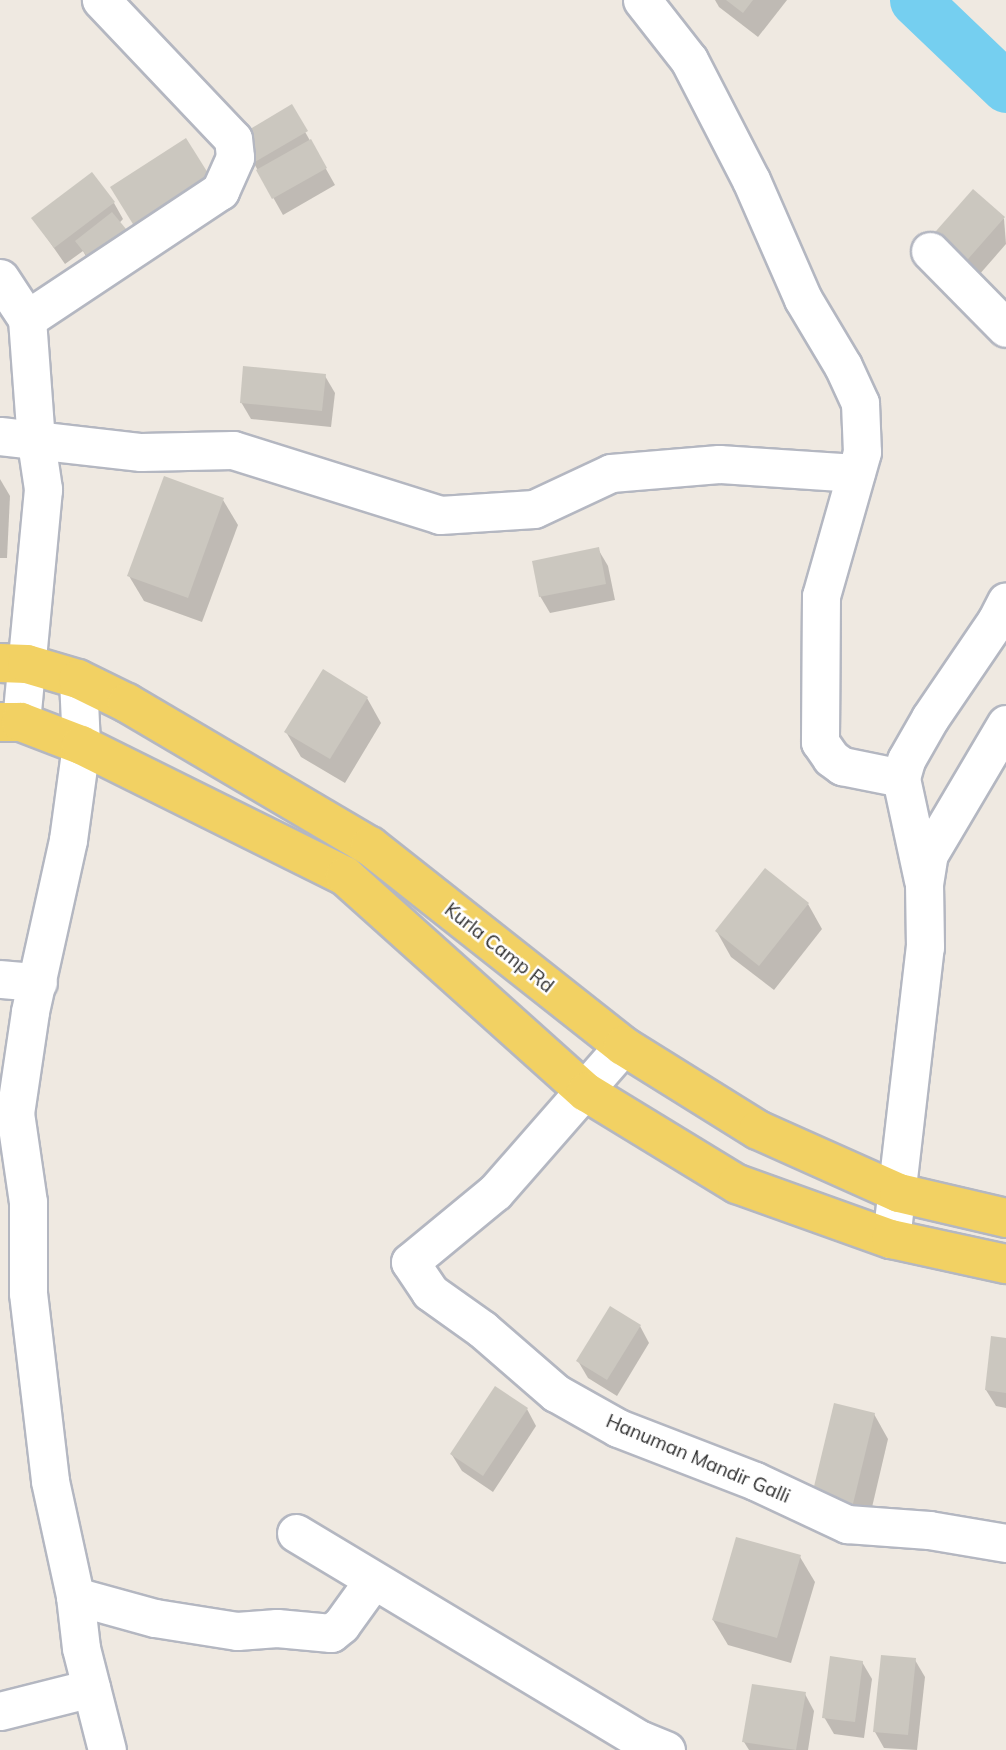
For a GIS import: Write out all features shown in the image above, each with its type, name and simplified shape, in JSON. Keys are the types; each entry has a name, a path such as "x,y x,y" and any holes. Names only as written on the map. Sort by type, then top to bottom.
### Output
{"main road":[{"name":"Kurla Camp Rd","path":"13,664 78,679 127,703 370,846 623,1046 758,1130 899,1193 1002,1214"},
{"path":"10,722 81,745 345,876 586,1092 737,1184 891,1240 1006,1264"}],"street":[{"path":"27,318 220,191 235,157 233,139 101,0"},
{"path":"642,0 689,60 751,180 803,299 843,366 860,403 862,452 821,596 820,741 831,758 842,766 901,778"},
{"path":"930,251 1006,328"},
{"path":"0,278 27,318 36,442 43,489 13,664 10,722"},
{"path":"0,436 141,452 233,450 440,515 534,509 611,473 719,464 856,473"},
{"path":"924,884 901,778 906,760 930,718 996,621 1006,601"},
{"path":"78,679 81,745 68,840 30,1012 15,1113 28,1202 29,1293 50,1481 75,1596 81,1648 107,1750"},
{"path":"891,1240 899,1193 925,947 924,884 929,854 1006,724"},
{"path":"0,979 38,982"},
{"name":"Hanuman Mandir Galli","path":"623,1046 586,1092 495,1192 410,1262 430,1292 482,1329 556,1393 618,1428 755,1481 847,1524 929,1530 1006,1543"},
{"path":"296,1533 372,1582 641,1740 666,1750"},
{"path":"75,1596 155,1618 237,1631 277,1628 331,1633 341,1625 372,1582"},
{"path":"0,1711 91,1688"}],"building":[{"path":"726,0 753,0 743,13"},
{"path":"292,104 308,131 253,163 237,137"},
{"path":"186,138 213,181 136,229 110,187"},
{"path":"311,139 327,168 272,199 256,170"},
{"path":"92,172 115,202 54,248 31,218"},
{"path":"973,189 1005,217 961,267 929,239"},
{"path":"112,212 131,235 94,265 75,241"},
{"path":"243,366 326,374 322,411 240,403"},
{"path":"164,476 224,498 188,598 127,576"},
{"path":"599,547 606,584 539,597 532,561"},
{"path":"323,669 368,697 330,759 284,732"},
{"path":"765,868 809,903 759,966 715,931"},
{"path":"610,1306 641,1325 607,1380 576,1361"},
{"path":"991,1336 1006,1338 1006,1393 985,1390"},
{"path":"495,1386 528,1408 483,1476 450,1454"},
{"path":"834,1403 875,1413 852,1508 811,1499"},
{"path":"736,1537 801,1555 777,1638 712,1620"},
{"path":"881,1655 916,1658 908,1735 873,1732"},
{"path":"830,1656 863,1661 855,1722 822,1718"},
{"path":"752,1684 806,1692 796,1750 742,1742"}],"waterway":[{"path":"915,0 1006,87"}]}
